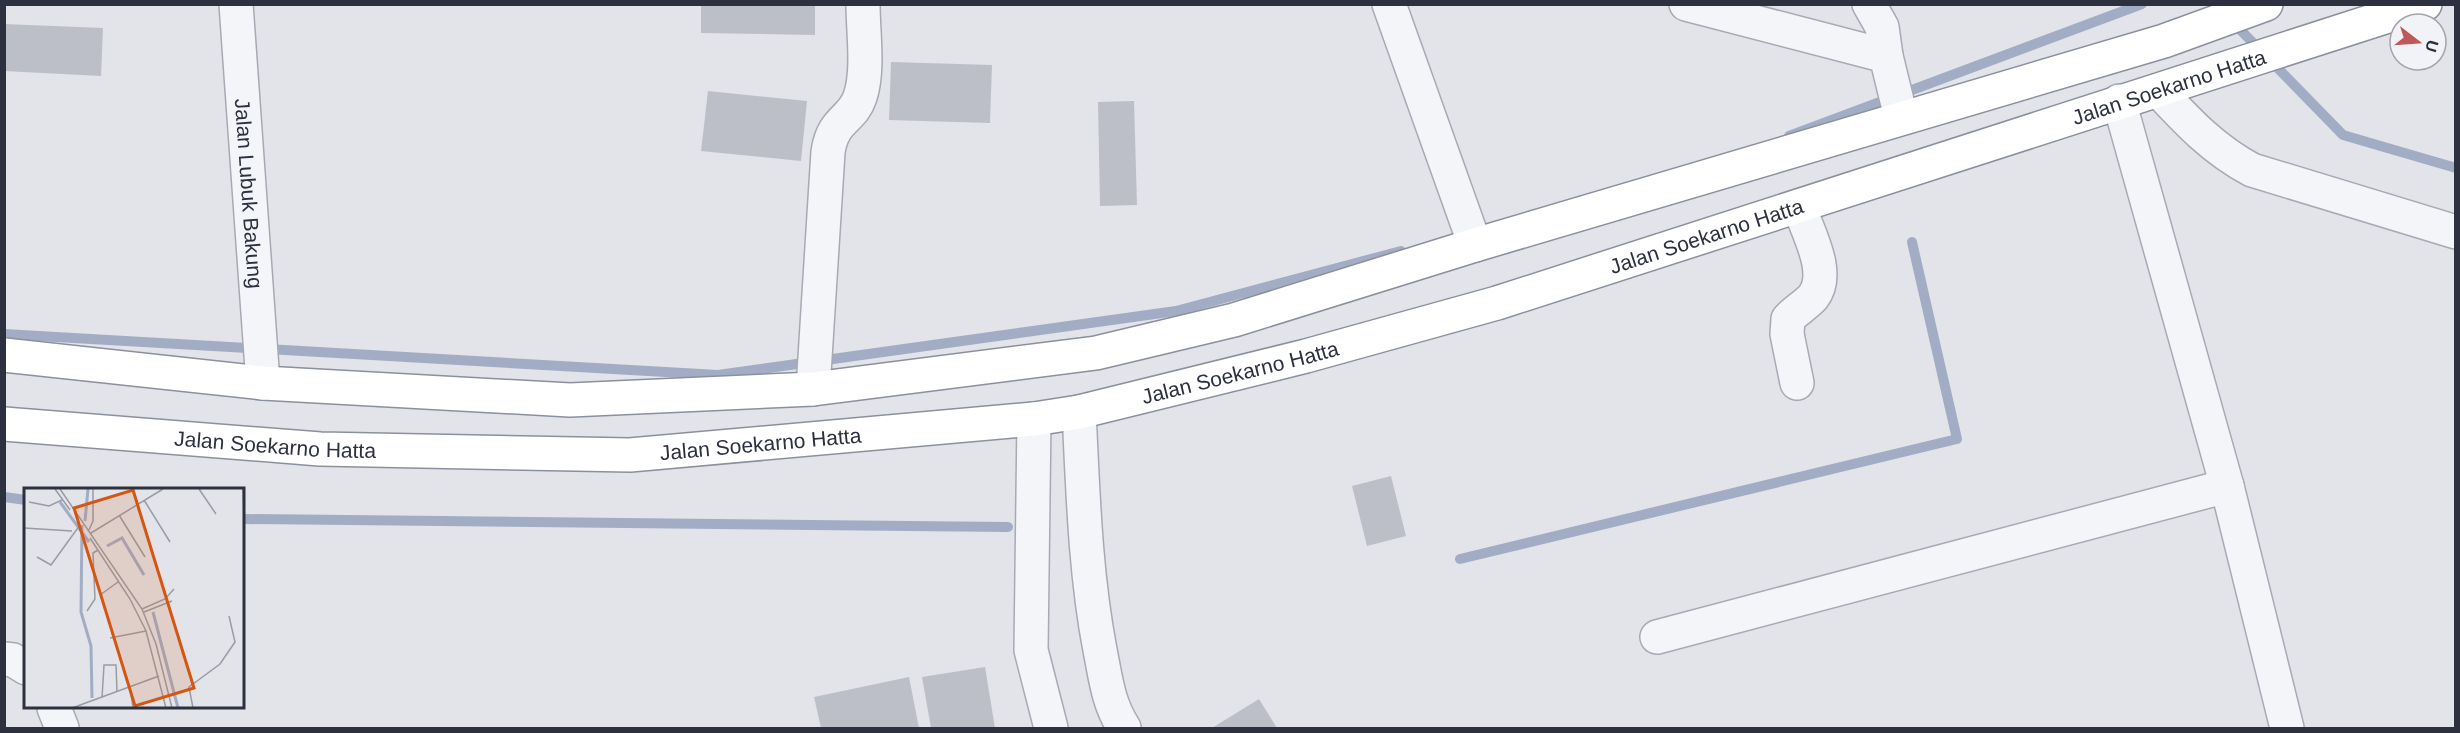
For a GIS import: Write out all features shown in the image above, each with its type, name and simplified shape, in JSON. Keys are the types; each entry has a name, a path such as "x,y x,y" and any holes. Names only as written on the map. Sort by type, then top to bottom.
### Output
{"highway":[{"name":"Jalan Soekarno Hatta","path":"4,424 320,449 630,455 1034,419 1080,412 1306,356 1497,303 2425,4"},
{"name":"Jalan Soekarno Hatta","path":"4,355 570,400 813,389 1096,353 1234,320 1471,233 2164,41 2258,6"}],"street":[{"name":"Jalan Lubuk Bakung","path":"236,4 263,375"},
{"path":"813,389 830,136 838,123 860,100 863,82 863,4"},
{"path":"1389,4 1471,233"},
{"path":"1686,4 1888,63"},
{"path":"1869,4 1882,27 1888,63 1901,112"},
{"path":"2159,91 2205,140 2226,156 2252,170 2456,232"},
{"path":"2119,101 2227,486 2287,729"},
{"path":"1797,383 1787,334 1788,319 1813,297 1821,281 1820,267 1799,206"},
{"path":"1080,412 1085,539 1093,611 1112,708 1124,729"},
{"path":"1034,419 1031,650 1051,729"},
{"path":"1657,636 2227,486"},
{"path":"4,659 13,660 24,667"},
{"path":"54,709 62,729"}],"building":[{"path":"701,4 815,4 815,35 701,33"},
{"path":"4,24 103,28 101,76 4,71"},
{"path":"891,62 992,65 990,123 889,120"},
{"path":"708,91 807,101 801,161 701,151"},
{"path":"1134,101 1137,205 1100,206 1098,102"},
{"path":"1391,476 1406,536 1367,546 1352,486"},
{"path":"985,667 995,728 931,728 922,677"},
{"path":"909,677 919,728 821,728 814,697"},
{"path":"1259,699 1277,728 1212,728"}],"waterway":[{"path":"1789,136 2142,4"},
{"path":"2215,4 2343,135 2456,168"},
{"path":"1460,559 1957,439 1912,242"},
{"path":"4,334 718,375 1176,311 1401,251"},
{"path":"4,497 24,500"},
{"path":"244,519 1008,527"}]}
